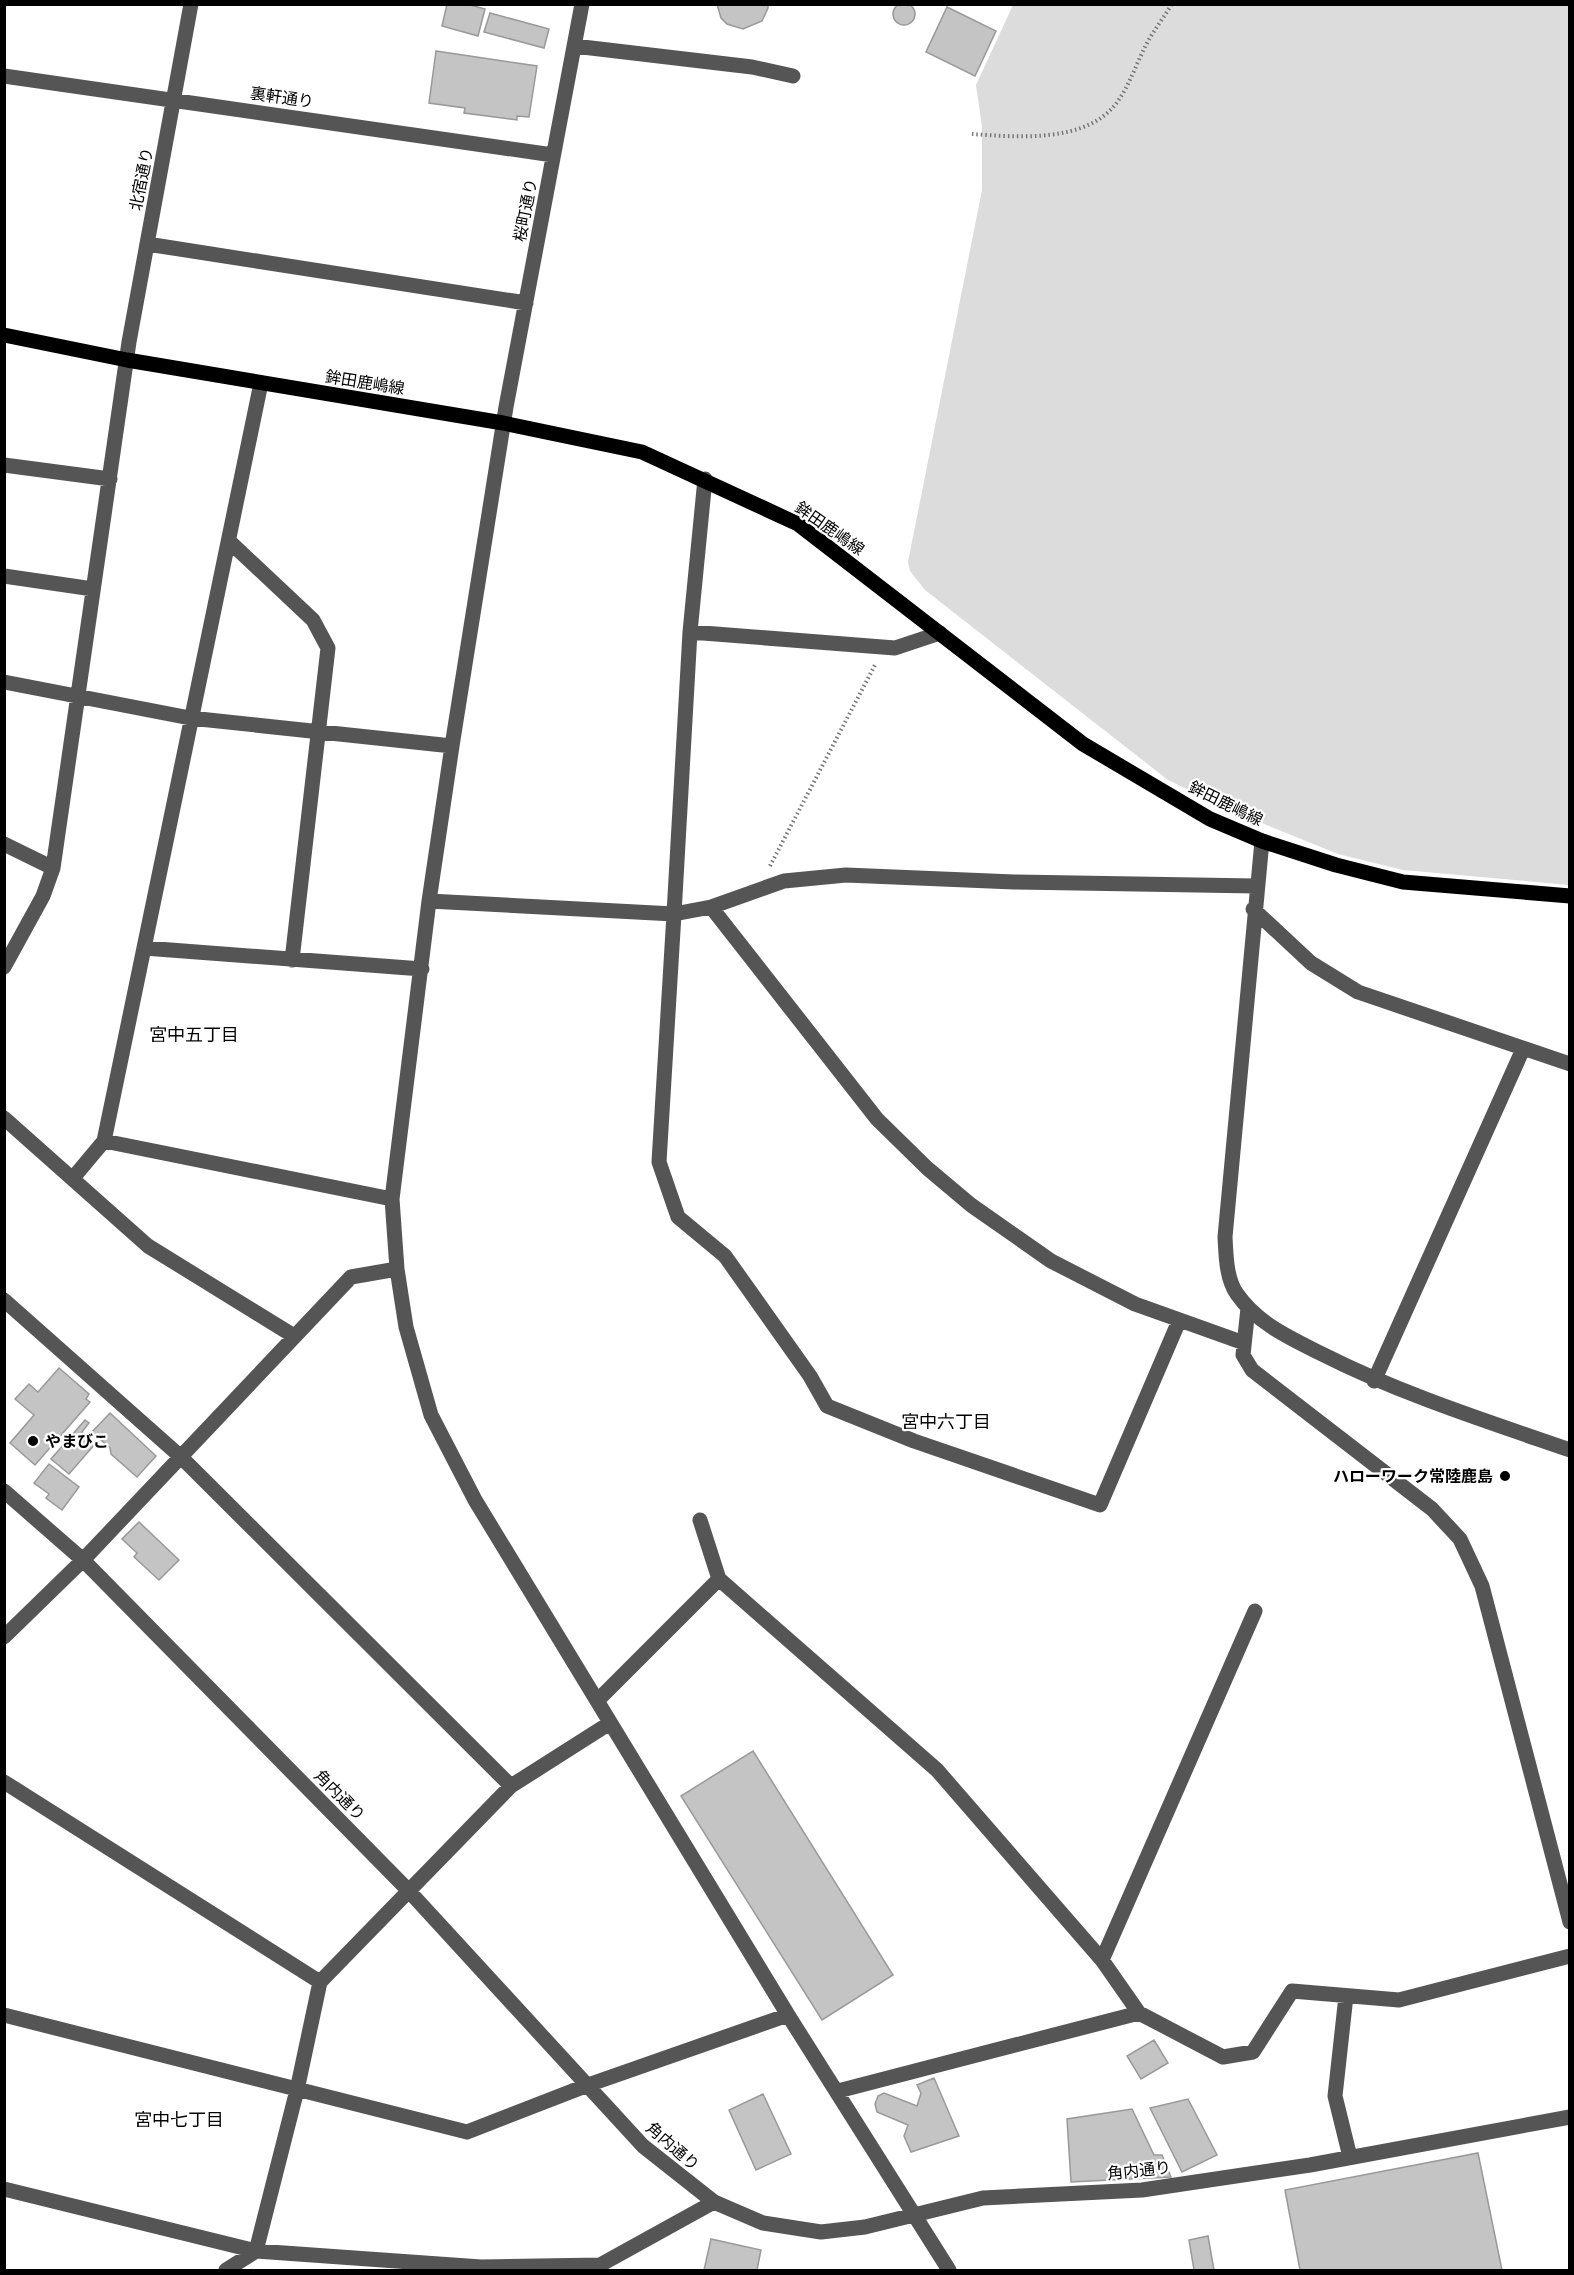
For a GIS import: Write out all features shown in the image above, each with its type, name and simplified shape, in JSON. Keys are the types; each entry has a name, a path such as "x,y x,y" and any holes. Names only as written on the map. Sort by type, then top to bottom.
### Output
{"main road":[{"name":"鉾田鹿嶋線","path":"4,335 127,360 504,423 642,452 705,479 798,524 1083,744 1210,819 1262,841 1336,865 1403,882 1569,896"}],"street":[{"name":"北宿通り","path":"4,967 43,896 53,868 75,698 127,360 191,4"},
{"name":"桜町通り","path":"582,4 504,423 429,901 392,1199 397,1269 406,1327 431,1415 475,1500 788,2015 838,2091 949,2271"},
{"path":"574,46 752,68 793,76"},
{"name":"裏軒通り","path":"4,76 553,155"},
{"path":"147,244 526,303"},
{"path":"74,1178 104,1141 190,718 230,542 261,383"},
{"path":"4,465 110,479"},
{"path":"705,479 690,632 659,1162 678,1217 725,1256 810,1376 827,1406 914,1441 1100,1505 1179,1321"},
{"path":"230,542 313,620 328,648 292,960"},
{"path":"4,576 93,589"},
{"path":"690,632 896,648 940,633"},
{"path":"4,681 75,698 190,718 452,746"},
{"path":"1262,841 1253,909 1225,1237 1227,1263 1235,1292 1248,1308 1276,1331 1374,1381 1569,1450"},
{"path":"4,844 53,868"},
{"path":"429,901 674,914 711,907 784,881 846,875 1014,882 1256,886"},
{"path":"711,907 877,1119 927,1168 971,1205 1051,1261 1135,1304 1244,1343"},
{"path":"1253,909 1311,963 1358,992 1569,1064"},
{"path":"144,948 422,969"},
{"path":"1374,1381 1523,1049"},
{"path":"4,1118 74,1178 147,1246 294,1336"},
{"path":"104,1141 392,1199"},
{"path":"4,1637 83,1560 351,1277 397,1269"},
{"path":"4,1300 181,1457 511,1786"},
{"path":"1248,1308 1243,1355 1252,1370 1432,1509 1460,1539 1482,1586 1491,1628 1569,1922"},
{"name":"角内通り","path":"4,1491 83,1560 408,1890 643,2146 714,2202 763,2223 821,2232 865,2228 983,2198 1142,2190 1350,2157 1569,2116"},
{"path":"700,1520 719,1579 938,1770 1102,1960 1139,2013 1223,2057 1253,2052 1292,1991 1399,2000 1569,1956"},
{"path":"597,1701 719,1579"},
{"path":"1102,1960 1256,1611"},
{"path":"226,2271 256,2251 297,2090 320,1982 511,1786 610,1723"},
{"path":"4,1782 320,1982"},
{"path":"1346,1996 1335,2096 1350,2157"},
{"path":"838,2091 1139,2013"},
{"path":"4,2015 467,2132 588,2085 788,2015"},
{"path":"4,2189 256,2251 481,2267 601,2268 714,2202"}],"path":[{"path":"972,135 1023,137 1076,130 1104,116 1118,101 1148,42 1172,4"},
{"path":"758,890 823,761 885,647"}],"shaded area":[{"path":"1013,5 1569,5 1569,885 1403,870 1338,854 1237,813 1168,780 925,590 910,571 908,562 982,190 982,127 976,85"}],"building":[{"path":"904,3 912,6 915,14 912,22 904,25 896,22 893,14 896,6"},
{"path":"447,4 467,4 485,9 478,36 442,26"},
{"path":"717,4 768,4 768,8 762,21 743,29 727,24 721,18"},
{"path":"947,7 996,31 975,76 926,52"},
{"path":"490,13 549,29 544,48 484,32"},
{"path":"436,51 537,66 529,117 517,116 517,120 464,113 465,108 429,103"},
{"path":"59,1368 89,1394 86,1399 90,1402 35,1465 10,1443 34,1415 15,1399 29,1384 38,1392"},
{"path":"110,1413 156,1456 137,1477 111,1454 110,1448 92,1432"},
{"path":"85,1420 89,1423 82,1432 95,1444 69,1474 51,1459"},
{"path":"49,1464 79,1487 62,1510 46,1498 49,1494 34,1483"},
{"path":"139,1522 179,1560 159,1580 134,1557 137,1553 122,1539"},
{"path":"753,1751 893,1975 822,2020 681,1796"},
{"path":"1154,2040 1168,2063 1141,2079 1127,2056"},
{"path":"934,2078 959,2136 911,2152 904,2136 908,2125 877,2112 875,2104 878,2096 884,2093 917,2106 921,2093 917,2085"},
{"path":"763,2094 791,2154 756,2170 729,2110"},
{"path":"1188,2099 1217,2155 1182,2172 1150,2108"},
{"path":"1132,2109 1154,2155 1162,2155 1171,2177 1071,2182 1067,2119"},
{"path":"1478,2153 1502,2270 1300,2270 1285,2190"},
{"path":"1208,2236 1214,2270 1194,2270 1189,2240"},
{"path":"711,2239 761,2250 757,2270 704,2270"}],"place":[{"name":"やまびこ","path":"33,1441"},
{"name":"ハローワーク常陸鹿島","path":"1505,1476"}],"district":[{"name":"宮中五丁目","path":"194,1035"},
{"name":"宮中六丁目","path":"946,1422"},
{"name":"宮中七丁目","path":"179,2120"}]}
